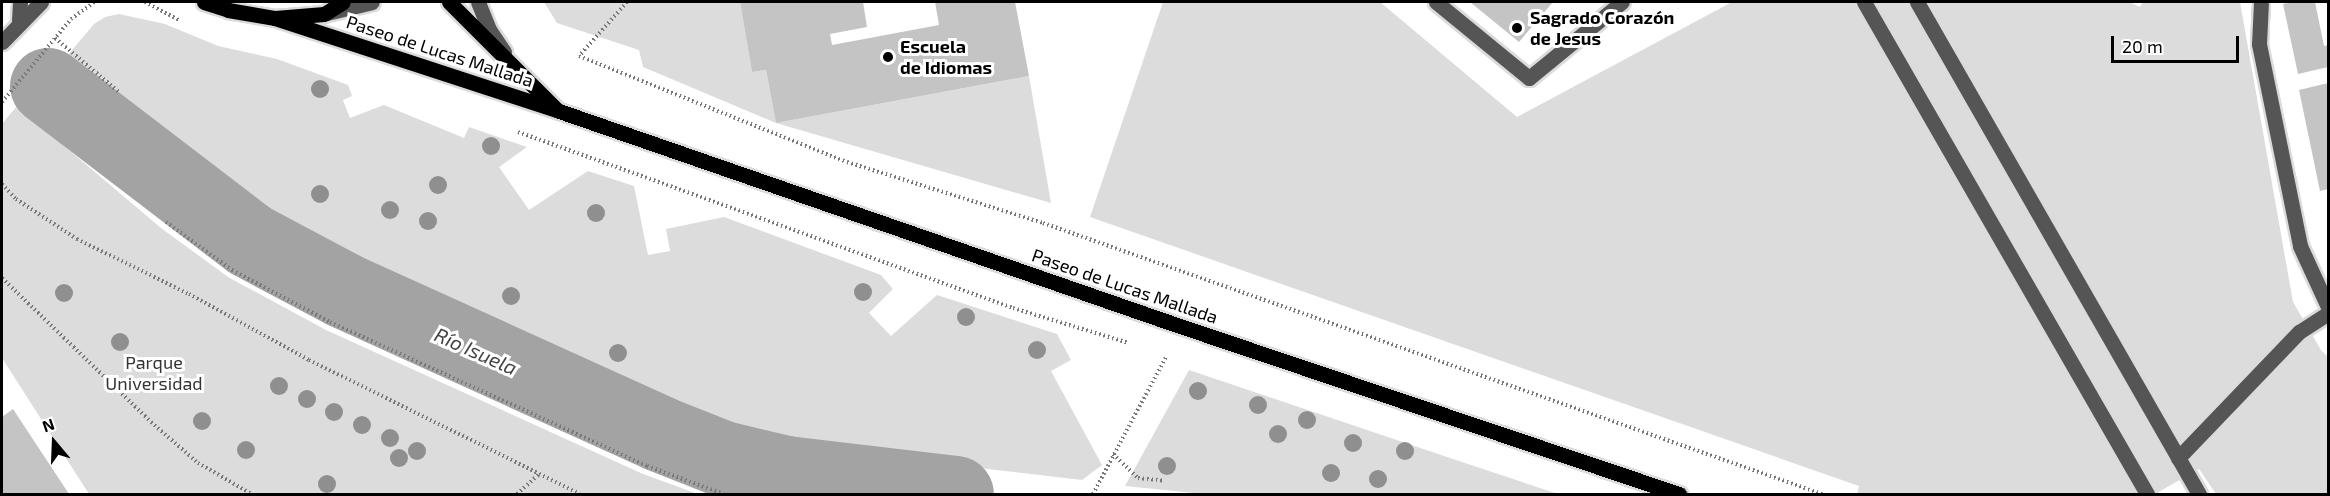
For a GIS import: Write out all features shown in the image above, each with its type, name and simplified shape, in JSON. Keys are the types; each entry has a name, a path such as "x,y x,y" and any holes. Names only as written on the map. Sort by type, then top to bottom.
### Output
{"main road":[{"path":"204,2 228,10 275,18 324,14 343,2"},
{"name":"Paseo de Lucas Mallada","path":"449,2 558,111"},
{"name":"Paseo de Lucas Mallada","path":"275,18 558,111 1176,325 1679,495"}],"street":[{"path":"19,21 20,2"},
{"path":"2,42 19,21 30,2"},
{"path":"19,21 41,2"},
{"path":"324,14 372,2"},
{"path":"478,2 490,31 511,62"},
{"path":"1436,2 1529,78 1622,2"},
{"path":"1864,2 2147,495"},
{"path":"1917,2 2199,495"},
{"path":"2261,2 2259,44 2300,246 2328,308"},
{"path":"2178,458 2300,332 2328,313"}],"path":[{"path":"2,102 78,11 94,2"},
{"path":"627,2 579,56 847,162 1053,227 1822,495"},
{"path":"55,38 120,93"},
{"path":"547,143 1013,308 1134,345"},
{"path":"2,184 15,199 77,239 189,294 309,360 540,473 580,495"},
{"path":"166,222 232,270 330,322 647,466 724,495"},
{"path":"2,278 190,456 252,495"},
{"path":"1156,351 1178,359"},
{"path":"1093,495 1167,355"},
{"path":"1113,454 1138,478 1165,481"},
{"path":"517,495 540,473"}],"green space":[{"path":"544,2 740,2 752,72 766,70 776,123 643,67 639,50 557,23"},
{"path":"1163,2 1380,2 1517,117 1732,2 2129,2 2140,7 2143,2 2240,2 2293,302 2321,350 2328,357 2328,494 2216,494 2199,469 2155,494 1857,494 1859,486 1090,217"},
{"path":"119,14 165,24 218,46 277,59 348,85 352,96 343,100 350,118 384,105 464,138 469,127 527,147 499,167 529,210 588,171 634,186 648,255 670,251 666,229 724,217 881,275 893,289 869,313 891,336 937,295 1057,334 1071,360 1051,371 1102,465 1082,480 791,446 731,431 671,408 358,266 266,216 205,172 67,56 94,24 105,17"},
{"path":"1029,76 1051,203 776,123"},
{"name":"Parque Universidad","path":"17,106 161,228 228,277 326,330 643,474 698,494 89,494 2,358 2,124"},
{"path":"1189,370 1558,494 1204,494 1125,486"}],"building":[{"name":"Escuela de Idiomas","path":"740,2 863,2 867,27 830,34 832,45 939,25 935,2 1015,2 1029,76 776,123 766,70 752,72"},
{"name":"Sagrado Corazón de Jesus","path":"1470,2 1553,2 1519,42"},
{"path":"2315,2 2324,46 2328,45 2328,67 2298,74 2283,4"},
{"path":"2328,83 2328,189 2320,191 2299,90"},
{"path":"13,409 69,494 2,494 2,417"}],"waterway":[{"name":"Río Isuela","path":"48,86 251,241 345,291 660,434 723,459 786,474 956,494"}],"place":[{"name":"Sagrado Corazón de Jesus","path":"1517,28"},
{"name":"Escuela de Idiomas","path":"888,57"}]}
